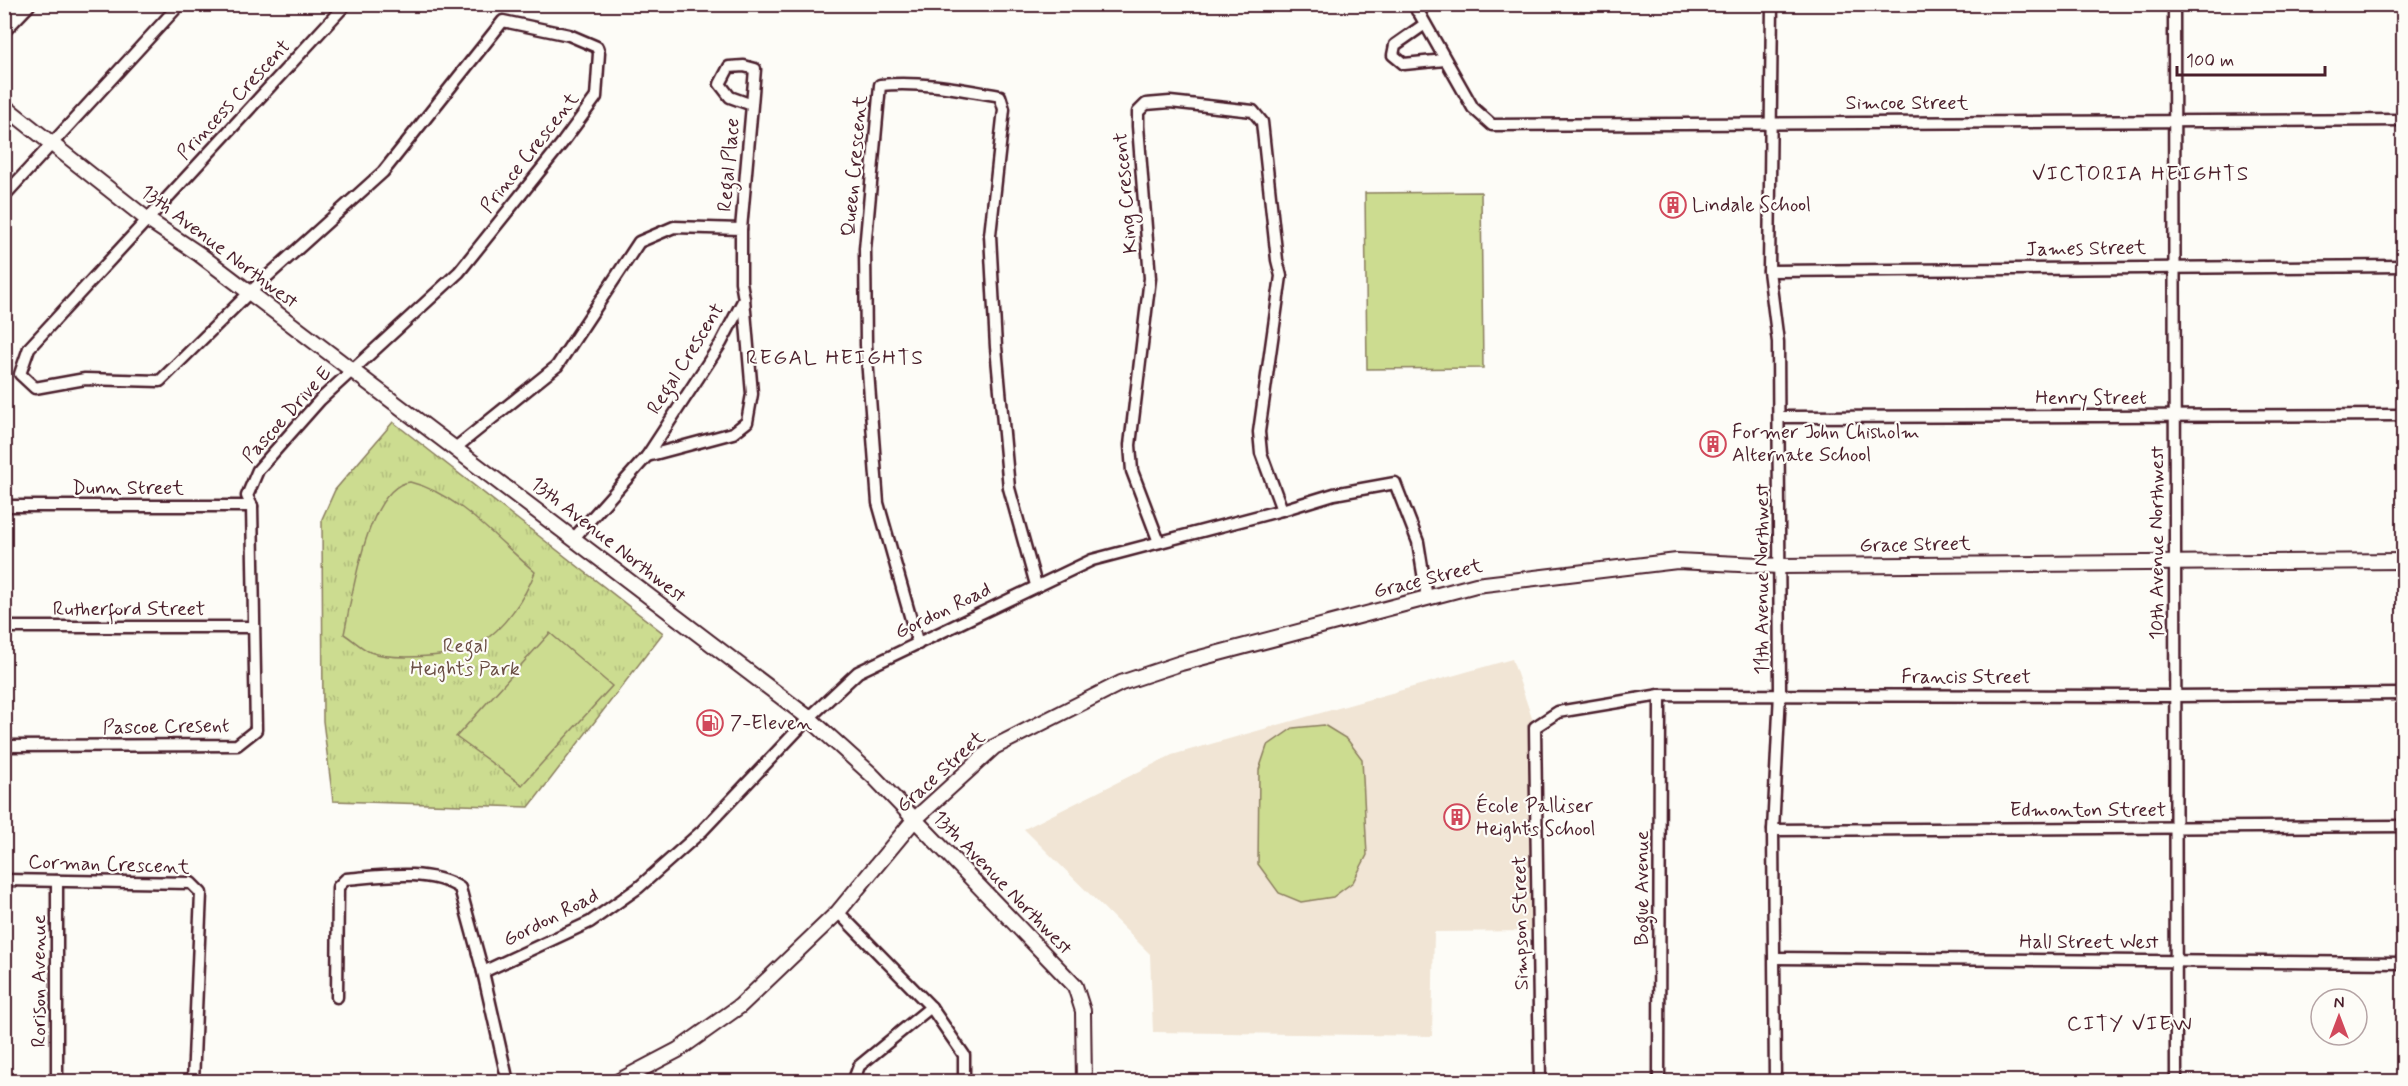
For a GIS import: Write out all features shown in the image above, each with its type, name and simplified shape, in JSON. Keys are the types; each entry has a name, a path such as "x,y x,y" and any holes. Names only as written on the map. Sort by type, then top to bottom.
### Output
{"main road":[{"path":"4,28 27,4"}],"street":[{"path":"4,196 180,4"},
{"name":"Princess Crescent","path":"249,292 160,381 85,379 34,388 20,374 29,348 346,4"},
{"path":"1415,8 1428,4"},
{"name":"11th Avenue Northwest","path":"1772,4 1769,271 1778,342 1780,566 1780,693 1773,831 1775,1082"},
{"name":"10th Avenue Northwest","path":"2174,4 2176,1082"},
{"name":"Simcoe Street","path":"1415,8 1473,108 1492,125 2403,120"},
{"name":"Prince Crescent","path":"249,292 383,172 503,21 569,35 597,47 599,53 596,97 563,142 459,272 352,371"},
{"path":"1425,24 1395,45 1393,55 1404,64 1445,60"},
{"name":"Queen Crescent","path":"918,644 878,503 867,356 865,249 880,86 902,83 941,85 1000,96 1004,109 990,235 996,358 1009,488 1036,585"},
{"name":"King Crescent","path":"1159,542 1132,471 1130,445 1150,278 1138,126 1138,112 1146,104 1170,102 1253,111 1262,122 1276,260 1281,276 1259,444 1282,510"},
{"name":"Regal Place","path":"741,229 752,105"},
{"name":"13th Avenue Northwest","path":"4,106 148,220 249,292 809,718 872,775 1075,986 1083,1011 1084,1082"},
{"path":"454,449 557,366 639,242 674,227 741,229"},
{"name":"Regal Crescent","path":"574,538 647,456 721,343 744,299 741,282 741,229"},
{"name":"James Street","path":"1769,271 2403,266"},
{"path":"647,456 733,433 747,422 752,394 744,299"},
{"name":"Pascoe Drive E","path":"254,627 252,506 247,496 258,470 320,400 352,371"},
{"name":"Henry Street","path":"1779,417 2403,415"},
{"name":"Gordon Road","path":"483,972 590,922 639,888 702,831 809,718 858,672 1092,560 1334,494 1395,483 1418,542 1427,598"},
{"name":"Dunn Street","path":"4,506 252,506"},
{"name":"Grace Street","path":"617,1082 678,1050 741,1006 838,912 914,820 994,747 1120,683 1181,663 1476,585 1677,561 1780,566 2176,561 2403,561"},
{"name":"Rutherford Street","path":"4,627 254,627"},
{"name":"Pascoe Cresent","path":"4,746 237,745 256,730 254,627"},
{"name":"Francis Street","path":"1535,727 1558,712 1660,695 1780,693 2174,696 2403,694"},
{"name":"Bogue Avenue","path":"1659,1082 1660,695"},
{"name":"Simpson Street","path":"1535,727 1540,1082"},
{"name":"Edmonton Street","path":"1773,831 2403,826"},
{"path":"337,997 338,887 345,879 395,876 447,879 460,888 483,972 508,1082"},
{"name":"Corman Crescent","path":"4,880 191,883 201,893 193,1082"},
{"name":"Rorison Avenue","path":"57,881 57,1082"},
{"path":"838,912 931,1007 964,1055 964,1082"},
{"name":"Hall Street West","path":"1775,958 2403,963"},
{"path":"853,1082 859,1066 931,1007"}],"shaded area":[{"path":"1512,659 1535,727 1539,931 1434,932 1432,1036 1153,1032 1150,954 1024,829 1172,755"}],"green space":[{"path":"1481,192 1483,368 1367,369 1365,193"},
{"name":"Regal Heights Park","path":"393,422 663,633 529,807 333,801 323,721 322,519 335,490"},
{"path":"410,482 428,488 461,507 535,572 526,592 505,621 488,638 469,648 442,655 409,657 381,655 370,652 344,634 357,571 372,522 383,502 395,488"},
{"path":"550,633 612,686 522,785 456,737"},
{"path":"1324,725 1347,739 1362,759 1367,855 1353,882 1333,897 1301,902 1279,893 1258,864 1259,770 1267,746 1293,728"}],"place":[{"name":"Lindale School","path":"1673,205"},
{"name":"Former John Chisholm Alternate School","path":"1713,444"},
{"name":"7-Eleven","path":"710,723"},
{"name":"École Palliser Heights School","path":"1457,817"}],"district":[{"name":"VICTORIA HEIGHTS","path":"2141,174"},
{"name":"REGAL HEIGHTS","path":"835,358"},
{"name":"CITY VIEW","path":"2130,1024"}]}
